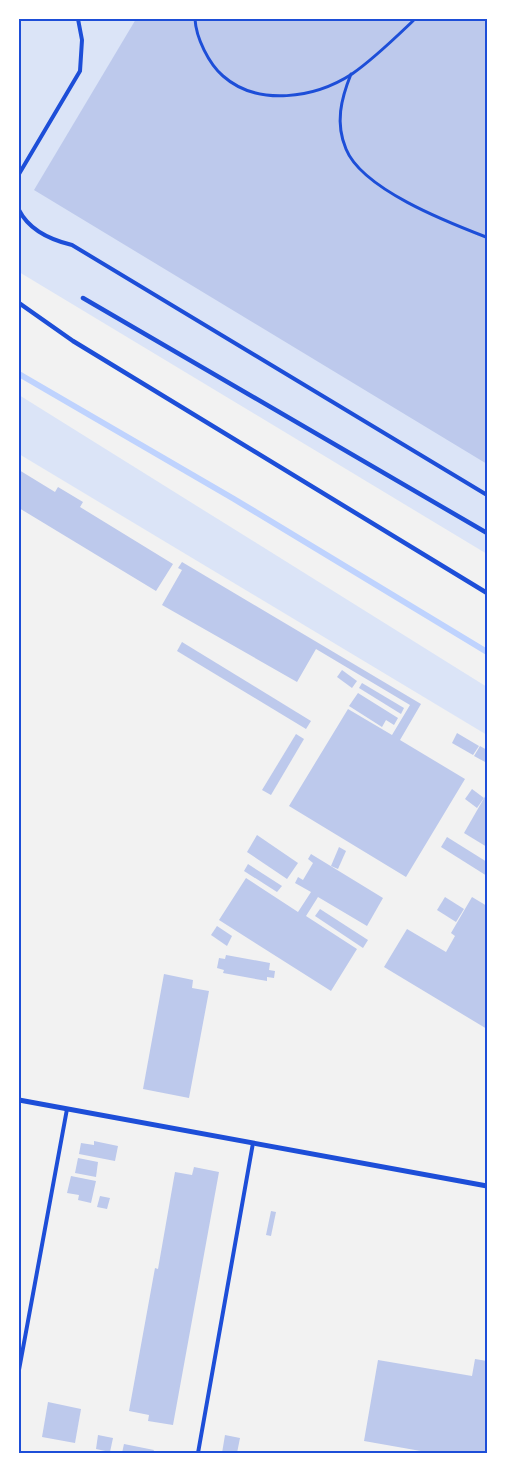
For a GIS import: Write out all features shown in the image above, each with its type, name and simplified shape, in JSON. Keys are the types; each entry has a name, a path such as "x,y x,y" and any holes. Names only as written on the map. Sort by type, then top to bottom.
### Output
{"street":[{"path":"83,298 487,533"},
{"path":"19,303 73,341 487,593"},
{"path":"19,1100 487,1186"}],"lane":[{"path":"19,174 80,71 82,40 78,19"},
{"path":"19,210 25,222 56,241 72,245 487,495"},
{"path":"19,1370 67,1109"},
{"path":"198,1453 253,1143"}],"path":[{"path":"195,19 196,27 205,50 218,72 235,87 258,95 299,93 326,86 351,74 389,45 415,19"},
{"path":"351,74 342,98 340,112 345,148 351,159 393,196 486,237 487,240"}],"shaded area":[{"path":"19,19 487,19 487,554 19,272"},
{"path":"19,395 487,687 487,735 19,454"}],"building":[{"path":"136,19 487,19 487,464 34,190"},
{"path":"19,470 55,492 58,487 83,502 80,507 173,564 156,591 19,508"},
{"path":"182,562 421,704 400,740 465,779 406,877 289,806 348,709 392,735 410,705 316,649 297,682 162,605 182,570 178,568"},
{"path":"182,642 311,721 306,729 177,651"},
{"path":"342,670 357,681 352,688 337,677"},
{"path":"362,683 404,708 401,714 359,688"},
{"path":"358,693 398,718 394,725 386,720 382,727 349,706"},
{"path":"457,733 479,746 473,755 452,743"},
{"path":"296,734 304,739 271,795 262,790"},
{"path":"480,746 487,750 487,763 474,756"},
{"path":"472,789 484,798 477,808 465,799"},
{"path":"487,793 487,847 464,833"},
{"path":"257,835 298,863 287,879 247,852"},
{"path":"447,837 487,862 487,876 441,847"},
{"path":"339,847 346,851 338,869 331,866"},
{"path":"311,854 383,898 367,926 318,897 306,916 357,949 331,991 219,920 246,878 298,912 311,892 295,883 298,877 303,880 313,863 308,859"},
{"path":"248,864 282,886 277,892 244,871"},
{"path":"445,897 464,909 456,922 437,910"},
{"path":"472,897 487,906 487,1029 384,967 407,929 446,952 455,936 451,933"},
{"path":"320,909 368,940 363,948 315,916"},
{"path":"217,926 232,936 227,946 211,935"},
{"path":"226,955 270,963 269,970 275,971 274,978 267,977 267,981 223,973 224,970 217,968 219,958 225,959"},
{"path":"164,974 193,980 192,988 209,991 189,1098 143,1089"},
{"path":"94,1141 118,1146 115,1161 79,1154 81,1143 94,1145"},
{"path":"78,1158 98,1162 96,1177 75,1173"},
{"path":"194,1167 219,1172 173,1425 148,1421 149,1415 129,1411 155,1268 158,1269 175,1172 192,1175"},
{"path":"71,1176 96,1181 91,1203 78,1200 79,1195 67,1193"},
{"path":"100,1196 110,1198 107,1209 97,1207"},
{"path":"271,1211 276,1212 271,1236 266,1235"},
{"path":"475,1359 487,1361 487,1453 432,1453 364,1441 378,1360 472,1376"},
{"path":"48,1402 81,1409 75,1443 42,1437"},
{"path":"98,1435 113,1438 110,1452 96,1449"},
{"path":"225,1435 240,1438 237,1453 222,1453"},
{"path":"124,1444 154,1450 153,1453 122,1453"}],"waterway":[{"path":"19,374 234,499 487,652"}]}
